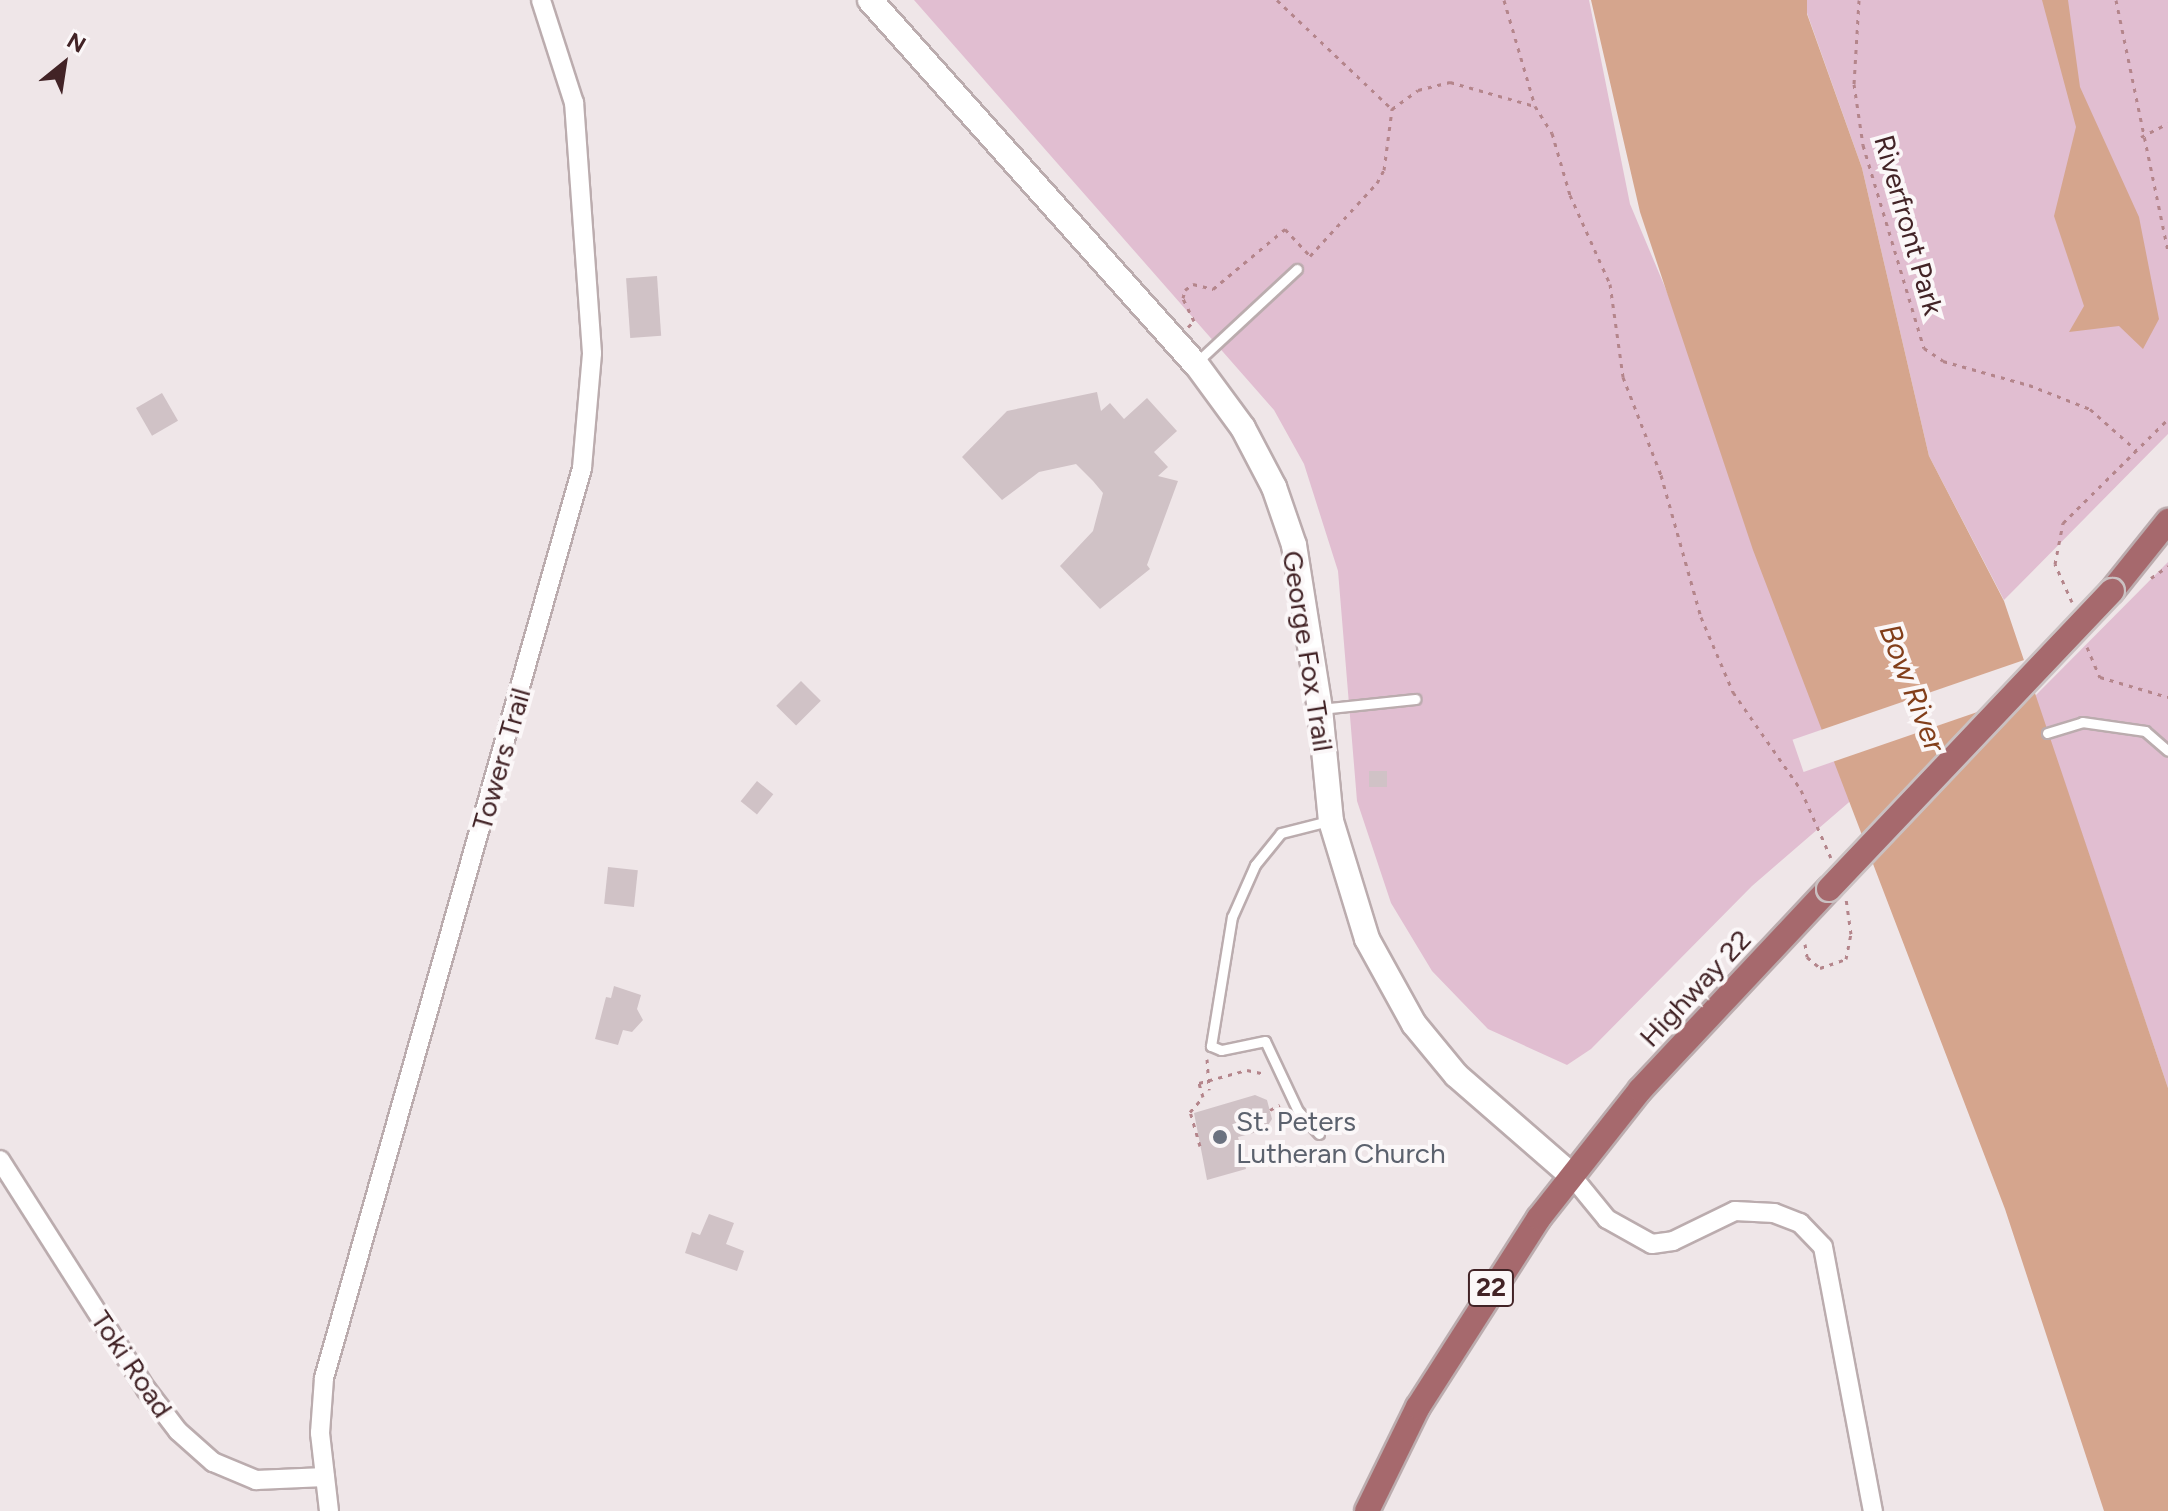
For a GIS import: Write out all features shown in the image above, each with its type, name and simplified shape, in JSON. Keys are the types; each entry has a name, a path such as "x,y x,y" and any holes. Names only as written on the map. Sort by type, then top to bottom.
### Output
{"main road":[{"name":"Highway 22","path":"1367,1511 1457,1343 1571,1175 1640,1090 2112,591 2168,521"},
{"name":"Highway 22","path":"2139,561 2168,543"}],"street":[{"name":"Towers Trail","path":"329,1511 320,1433 324,1378 582,468 592,353 574,103 541,0"},
{"name":"George Fox Trail","path":"870,0 1196,364 1243,428 1274,487 1294,545 1320,709 1331,821 1354,908 1381,970 1414,1024 1456,1075 1571,1175"},
{"name":"Toki Road","path":"0,1160 146,1389 178,1431 213,1462 256,1480 325,1477"},
{"path":"1571,1175 1607,1219 1652,1244 1673,1241 1735,1211 1774,1213 1800,1223 1823,1247 1873,1511"}],"lane":[{"path":"1196,364 1297,269"},
{"path":"1320,709 1415,699"},
{"path":"2047,733 2082,722 2098,724 2145,731 2168,751"},
{"path":"1319,1134 1298,1111 1265,1041 1216,1050 1211,1046 1213,1016 1232,917 1244,886 1281,833 1331,821"}],"path":[{"path":"1277,0 1392,109"},
{"path":"1504,0 1535,106 1552,133 1570,195 1610,284 1623,377 1661,475 1701,617 1733,692 1801,790 1823,836"},
{"name":"Riverfront Park","path":"1859,0 1854,84 1863,145 1924,348 1959,366 2029,385 2101,415 2136,450"},
{"path":"2116,0 2141,137 2168,251"},
{"path":"1297,269 1377,183 1384,170 1392,109 1418,90 1450,82 1535,106"},
{"path":"2141,137 2168,123"},
{"path":"1175,341 1194,321 1183,298 1193,284 1213,289 1285,229 1310,256"},
{"path":"2075,609 2055,564 2063,523 2168,419"},
{"path":"2084,637 2100,677 2168,697"},
{"path":"1808,937 1805,951 1812,963 1831,968 1846,959 1851,934"},
{"path":"1209,1090 1203,1063 1216,1050"},
{"path":"1200,1146 1190,1112 1203,1097 1199,1083 1247,1070 1278,1082"},
{"path":"1270,1110 1284,1100"}],"shaded area":[{"path":"914,0 1589,0 1630,204 1739,463 1855,797 1752,886 1591,1049 1567,1065 1488,1029 1432,971 1391,903 1357,801 1338,571 1304,464 1274,410"},
{"path":"1807,0 2168,0 2168,434 2004,600 1929,456 1862,168 1807,13"},
{"path":"2168,562 2168,1088 2035,696"}],"water":[{"name":"Bow River","path":"1591,0 1807,0 1807,14 1862,168 1929,456 2004,601 2168,1088 2168,1511 2104,1511 2005,1209 1753,550 1640,212"},
{"path":"2042,0 2068,0 2080,87 2139,217 2159,319 2143,349 2119,326 2069,332 2084,306 2054,216 2076,127"}],"pier":[{"path":"2027,659 2038,691 1804,772 1793,740"}],"building":[{"path":"657,276 661,336 630,338 626,278"},
{"path":"1097,392 1101,411 1110,403 1124,419 1147,398 1177,431 1154,452 1168,467 1158,476 1178,481 1147,565 1150,569 1100,609 1060,566 1093,531 1103,493 1093,481 1076,464 1039,472 1002,500 962,457 1007,411"},
{"path":"162,393 178,421 152,436 136,408"},
{"path":"801,681 821,701 796,726 776,706"},
{"path":"1369,771 1387,771 1387,787 1369,787"},
{"path":"757,781 773,794 757,814 741,801"},
{"path":"608,867 638,870 634,907 604,904"},
{"path":"614,986 641,995 637,1009 643,1020 632,1032 623,1030 618,1045 595,1039 606,997 611,998"},
{"name":"St. Peters Lutheran Church","path":"1255,1095 1267,1100 1272,1119 1265,1130 1238,1137 1246,1169 1207,1180 1194,1113"},
{"path":"709,1214 734,1223 726,1244 744,1251 737,1271 685,1253 692,1232 700,1235"}],"place":[{"name":"St. Peters Lutheran Church","path":"1220,1137"}]}
